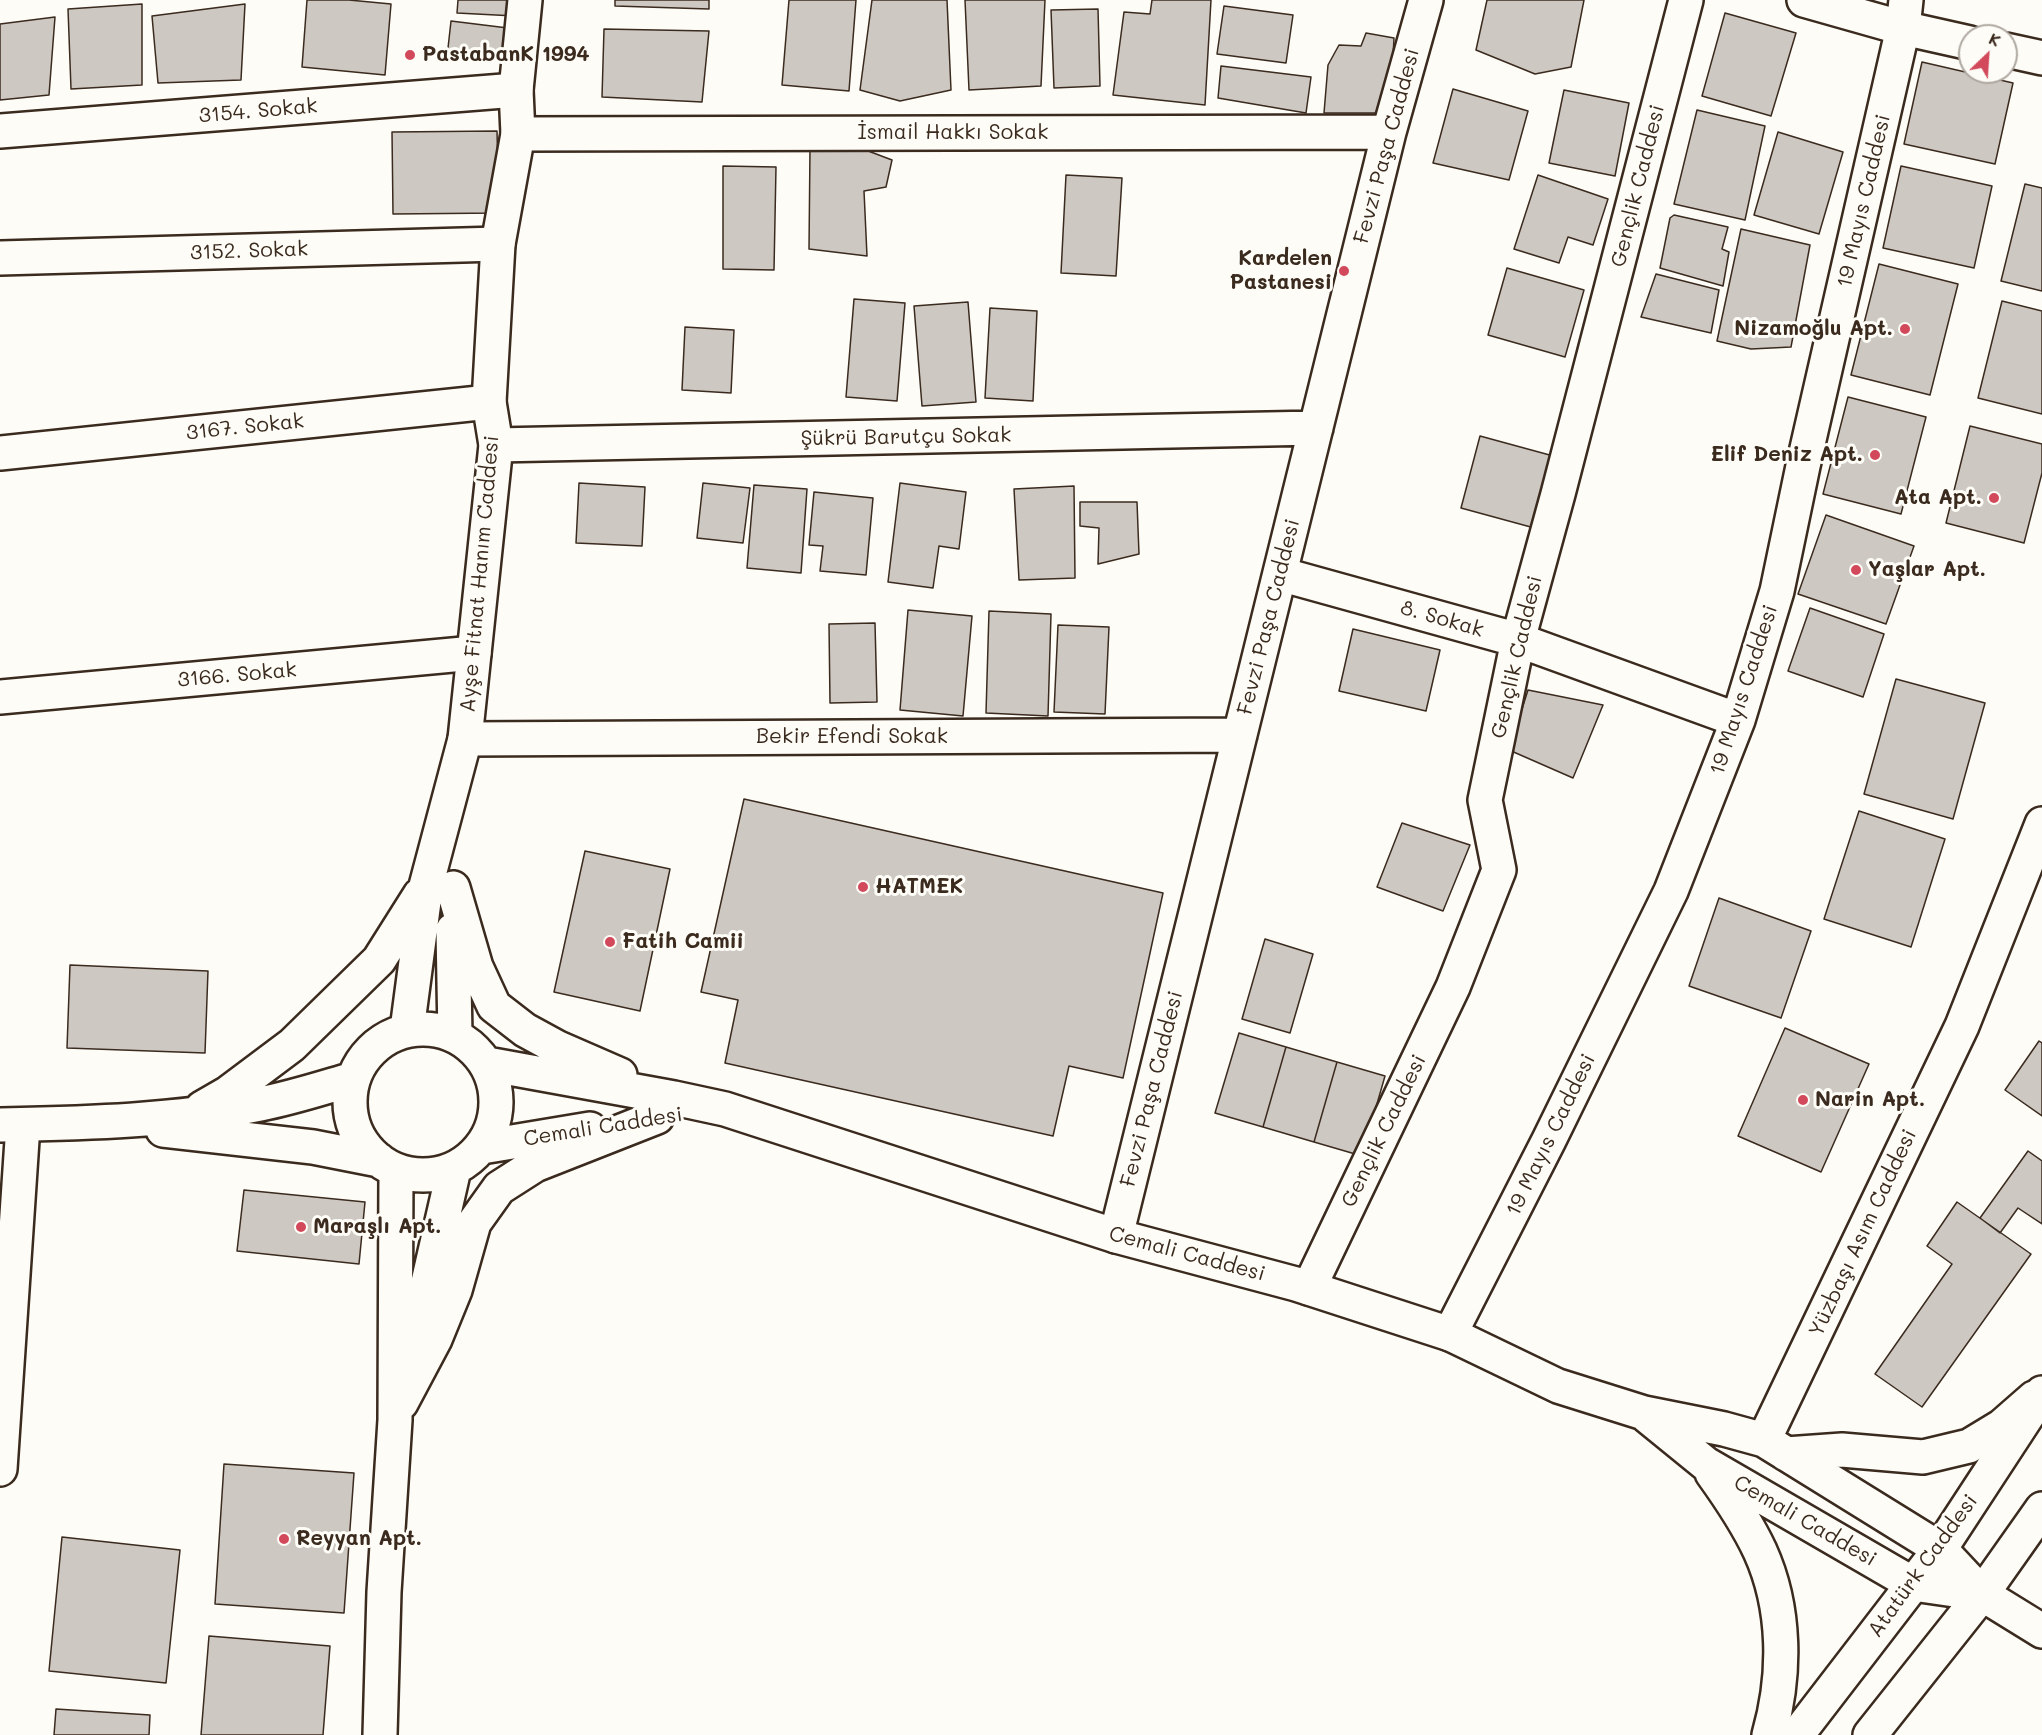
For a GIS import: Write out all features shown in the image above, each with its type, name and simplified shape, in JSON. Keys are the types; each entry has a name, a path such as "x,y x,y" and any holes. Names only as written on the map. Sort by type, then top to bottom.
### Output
{"street":[{"name":"Ayşe Fitnat Hanım Caddesi","path":"407,1030 439,887 451,861 452,790 465,738 496,445 489,402 498,244 518,134 516,90 525,0"},
{"name":"Fevzi Paşa Caddesi","path":"1116,1236 1389,132 1426,0"},
{"name":"Gençlik Caddesi","path":"1309,1288 1453,987 1499,870 1485,800 1518,640 1686,0"},
{"path":"1804,0 1905,14 1958,38"},
{"name":"19 Mayıs Caddesi","path":"1450,1334 1549,1140 1671,891 1738,720 1777,591 1905,14"},
{"path":"2018,53 2042,58"},
{"name":"3154. Sokak","path":"0,131 516,90"},
{"name":"İsmail Hakkı Sokak","path":"518,134 1389,132"},
{"name":"3152. Sokak","path":"0,258 498,244"},
{"name":"3167. Sokak","path":"0,453 489,402"},
{"name":"Şükrü Barutçu Sokak","path":"496,445 1316,428"},
{"name":"8. Sokak","path":"1280,573 1518,640 1738,720"},
{"name":"3166. Sokak","path":"0,697 474,653"},
{"name":"Bekir Efendi Sokak","path":"465,738 1240,735"},
{"name":"Yüzbaşı Asım Caddesi","path":"1775,1447 1962,1026 2042,824"},
{"name":"Ayşe Fitnat Hanım Caddesi","path":"439,887 455,1035"},
{"path":"193,1113 228,1093 292,1045 379,960 439,887 494,1006 525,1030 665,1108"},
{"path":"80,1124 185,1132 313,1147 387,1165 415,1175 435,1174 454,1169 469,1159 482,1147 492,1128 497,1107 495,1085 487,1064 473,1048 455,1035 423,1028 407,1030 384,1040 365,1057 353,1079 350,1101 353,1124 363,1144 387,1165 398,1411 384,1592 381,1735"},
{"name":"Cemali Caddesi","path":"487,1064 665,1108 725,1109 1116,1236 1309,1288 1450,1334 1558,1386 1644,1413 1724,1429 1775,1447 1940,1549 1982,1594"},
{"path":"0,1469 12,1125 134,1121 260,1105 307,1094 353,1079"},
{"path":"398,1411 435,1339 451,1300 474,1223 499,1188 535,1166 665,1108"},
{"name":"Cemali Caddesi","path":"482,1147 665,1108"},
{"path":"398,1411 454,1169"},
{"name":"Cemali Caddesi","path":"1775,1447 1923,1457 1969,1446 2002,1426 2042,1392"},
{"name":"Atatürk Caddesi","path":"1797,1735 1940,1549 2042,1392"},
{"name":"Cemali Caddesi","path":"1644,1413 1706,1464 1913,1584 1982,1594"},
{"name":"Cemali Caddesi","path":"1706,1464 1741,1514 1761,1553 1776,1600 1782,1657 1775,1715 1769,1735"},
{"path":"1870,1735 1982,1594 2042,1509"},
{"path":"1982,1594 2042,1631"}],"building":[{"path":"307,0 349,0 391,4 385,75 302,67"},
{"path":"458,0 516,0 515,16 457,13"},
{"path":"615,0 709,0 709,9 615,6"},
{"path":"789,0 856,0 849,91 782,85"},
{"path":"872,0 947,0 951,90 900,101 860,90"},
{"path":"965,0 1045,0 1041,86 969,90"},
{"path":"1152,0 1211,0 1205,105 1113,95 1124,12 1150,14"},
{"path":"1487,0 1584,0 1571,67 1535,74 1476,50"},
{"path":"142,4 142,85 71,89 68,9"},
{"path":"245,4 241,80 158,83 152,16"},
{"path":"1224,6 1293,15 1286,63 1217,54"},
{"path":"1098,9 1100,86 1054,88 1051,10"},
{"path":"1725,13 1796,33 1771,116 1702,96"},
{"path":"55,17 49,95 0,100 0,24"},
{"path":"451,21 516,29 512,58 484,54 483,62 447,57"},
{"path":"604,29 709,31 702,102 602,97"},
{"path":"1366,33 1394,38 1390,113 1324,113 1328,65 1339,45 1361,46"},
{"path":"1922,62 1958,70 1958,84 2013,84 1995,164 1904,144"},
{"path":"1221,66 1311,77 1306,113 1218,98"},
{"path":"1453,89 1528,111 1509,180 1433,163"},
{"path":"1564,90 1629,103 1615,176 1549,163"},
{"path":"1697,110 1765,126 1745,220 1674,204"},
{"path":"497,131 499,213 393,214 392,132"},
{"path":"1778,132 1843,152 1819,234 1754,215"},
{"path":"810,148 863,149 892,160 886,187 864,191 867,256 809,249"},
{"path":"723,166 776,167 774,270 723,269"},
{"path":"1901,166 1992,186 1974,268 1883,248"},
{"path":"1066,175 1122,178 1116,276 1061,273"},
{"path":"1538,175 1608,199 1593,245 1568,237 1559,263 1514,249"},
{"path":"2025,184 2042,188 2042,291 2001,281"},
{"path":"1674,215 1728,227 1722,249 1729,252 1723,286 1660,268 1670,218"},
{"path":"1741,229 1810,245 1791,347 1751,349 1717,341"},
{"name":"Nizamoğlu Apt.","path":"1879,264 1958,284 1930,395 1851,375"},
{"path":"1507,268 1584,290 1565,357 1488,335"},
{"path":"1656,274 1719,290 1711,333 1641,317"},
{"path":"854,299 905,303 897,401 846,397"},
{"path":"2002,301 2042,311 2042,414 1978,398"},
{"path":"968,302 976,402 922,406 914,306"},
{"path":"990,308 1037,311 1033,401 985,398"},
{"path":"685,327 734,330 731,393 682,390"},
{"name":"Elif Deniz Apt.","path":"1848,397 1926,417 1901,514 1823,494"},
{"name":"Ata Apt.","path":"1970,426 2042,444 2042,473 2024,543 1946,523"},
{"path":"1480,436 1557,457 1538,529 1461,508"},
{"path":"579,483 645,487 642,546 576,543"},
{"path":"703,483 750,488 743,543 697,538"},
{"path":"900,483 966,492 959,549 939,546 933,588 888,582"},
{"path":"754,485 807,489 801,573 747,568"},
{"path":"1074,486 1075,578 1019,580 1014,489"},
{"path":"814,492 873,498 866,575 820,571 823,546 809,545"},
{"path":"1080,502 1137,502 1139,554 1098,564 1099,528 1080,526"},
{"name":"Yaşlar Apt.","path":"1826,515 1914,546 1886,624 1798,594"},
{"path":"1810,608 1884,634 1863,697 1788,671"},
{"path":"908,610 972,616 963,716 900,710"},
{"path":"989,611 1051,614 1048,716 986,713"},
{"path":"875,623 877,702 830,703 829,624"},
{"path":"1058,625 1109,627 1105,714 1054,712"},
{"path":"1353,629 1440,650 1426,711 1339,691"},
{"path":"1896,679 1985,703 1953,819 1864,794"},
{"path":"1528,690 1603,705 1573,778 1509,750"},
{"path":"744,799 1163,893 1123,1078 1069,1066 1053,1136 725,1063 738,1000 701,992"},
{"path":"1859,811 1945,839 1911,947 1824,919"},
{"path":"1402,823 1470,845 1443,911 1377,887"},
{"name":"Fatih Camii","path":"585,851 670,869 640,1011 554,992"},
{"path":"1719,898 1811,931 1781,1018 1689,986"},
{"path":"1265,939 1313,954 1290,1033 1242,1019"},
{"path":"70,965 208,971 205,1053 67,1048"},
{"name":"Narin Apt.","path":"1785,1028 1869,1064 1821,1172 1738,1136"},
{"path":"1239,1033 1286,1047 1263,1127 1215,1113"},
{"path":"2039,1041 2042,1043 2042,1116 2005,1090"},
{"path":"1286,1047 1337,1062 1314,1142 1263,1127"},
{"path":"1337,1062 1385,1076 1362,1156 1314,1142"},
{"path":"2028,1151 2042,1161 2042,1224 2018,1208 2000,1233 1980,1218"},
{"name":"Maraşlı Apt.","path":"244,1190 365,1202 359,1264 237,1251"},
{"path":"1957,1202 2031,1254 1922,1407 1875,1374 1952,1264 1927,1246"},
{"name":"Reyyan Apt.","path":"224,1464 354,1473 344,1613 215,1604"},
{"path":"62,1537 180,1550 166,1683 49,1671"},
{"path":"209,1636 330,1646 323,1735 201,1735"},
{"path":"56,1709 150,1715 149,1735 54,1735"}],"place":[{"name":"PastabanK 1994","path":"410,55"},
{"name":"Kardelen Pastanesi","path":"1344,271"},
{"name":"Nizamoğlu Apt.","path":"1905,329"},
{"name":"Elif Deniz Apt.","path":"1875,455"},
{"name":"Ata Apt.","path":"1994,498"},
{"name":"Yaşlar Apt.","path":"1856,570"},
{"name":"HATMEK","path":"863,887"},
{"name":"Fatih Camii","path":"610,942"},
{"name":"Narin Apt.","path":"1803,1100"},
{"name":"Maraşlı Apt.","path":"301,1227"},
{"name":"Reyyan Apt.","path":"284,1539"}]}
